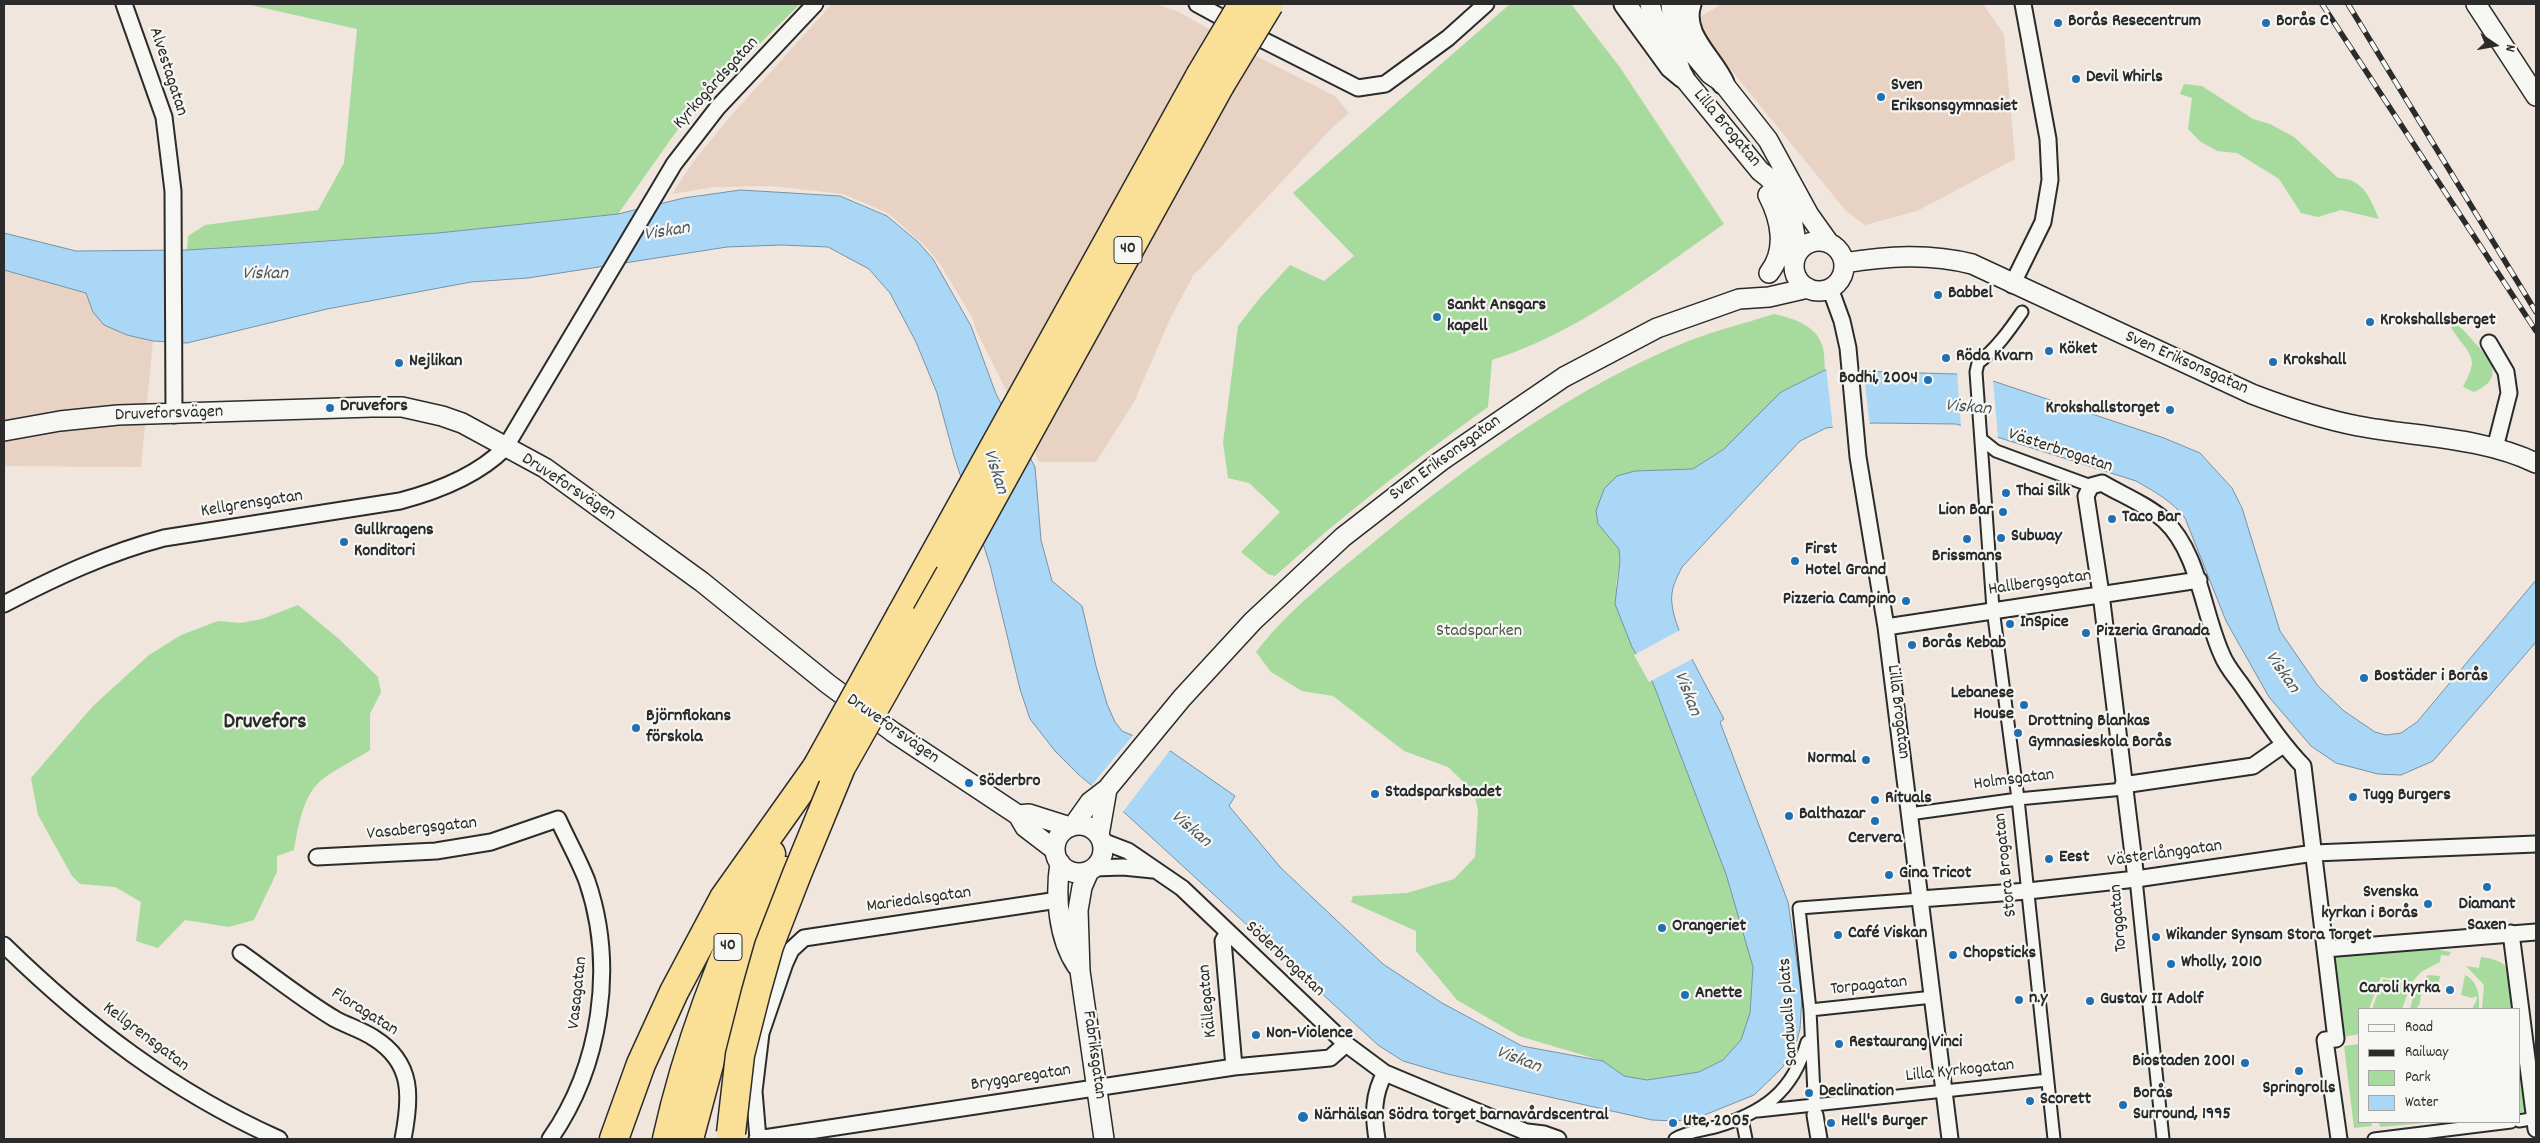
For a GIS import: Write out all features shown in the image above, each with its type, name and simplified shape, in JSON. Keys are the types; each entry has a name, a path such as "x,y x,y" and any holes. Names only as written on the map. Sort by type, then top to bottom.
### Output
{"highway":[{"path":"1210,81 1227,4"},
{"name":"40","path":"689,1139 712,1053 734,988 829,767 901,615 963,526 1210,81 1243,4"},
{"name":"40","path":"1210,81 1269,4"},
{"name":"40","path":"667,1139 691,1047 712,985 743,912 829,767 950,574 963,526"},
{"path":"614,1139 645,1055 674,992 724,898 829,767"},
{"path":"731,1139 740,1055 769,946 829,767"}],"main road":[{"path":"1626,4 1665,59 1683,77"},
{"path":"1690,4 1688,22 1691,35 1717,70 1723,84"}],"street":[{"name":"Alvestagatan","path":"124,4 164,117 173,191 174,414"},
{"name":"Kyrkogårdsgatan","path":"505,448 654,195 690,142 718,108 815,4"},
{"path":"1197,4 1358,88 1385,84 1448,38 1486,4"},
{"name":"Lilla Brogatan","path":"1650,4 1658,33 1677,61 1683,77 1760,171 1771,178 1789,209 1793,223 1796,255"},
{"name":"Lilla Brogatan","path":"1671,4 1673,24 1685,44 1710,74 1723,84 1768,140 1809,215 1829,243"},
{"path":"2476,4 2536,96"},
{"path":"2012,284 2043,222 2051,168 2047,132 2026,7"},
{"path":"1760,171 1762,183 1777,211 1780,226 1779,254 1775,266 1769,273"},
{"path":"1738,299 1812,241 1829,243 1838,249 1844,263 1841,278 1830,288 1819,291 1808,288 1800,282 1795,274 1796,255"},
{"name":"Sven Eriksonsgatan","path":"1844,263 1894,257 1947,258 1972,264 2245,390 2283,405 2356,426 2496,448 2536,463"},
{"name":"Sven Eriksonsgatan","path":"1108,788 1202,676 1259,614 1343,537 1433,467 1497,421 1572,372 1657,328 1738,299 1770,298 1808,288"},
{"name":"Lilla Brogatan","path":"1830,288 1842,322 1848,348 1858,457 1886,627 1950,1139"},
{"name":"Västerbrogatan","path":"2022,312 2006,336 1990,354 1978,363 1976,372 1981,439 1996,451 2091,486 2102,483 2144,505 2165,521 2182,547 2199,580 2209,620 2222,657 2283,744 2303,766 2336,1039 2326,1040 2338,1139"},
{"path":"2489,343 2506,372 2509,393 2496,448"},
{"name":"Druveforsvägen","path":"4,431 60,421 118,415 402,407 442,416 462,424 545,468 611,515 702,582 893,732 1018,815 1025,827 1058,857"},
{"name":"Stora Brogatan","path":"1981,439 1993,609 2018,799 2054,1139"},
{"name":"Kellgrensgatan","path":"4,604 64,573 135,546 164,538 400,501 436,492 494,459 505,448"},
{"name":"Torggatan","path":"2091,486 2086,496 2136,879 2163,1139"},
{"name":"Hallbergsgatan","path":"1886,627 1993,609 2199,580"},
{"name":"Holmsgatan","path":"1910,814 2124,787 2253,766 2283,744"},
{"path":"1108,788 1100,838 1103,854 1091,870 1073,872 1058,857 1058,838 1072,826 1090,802 1108,788"},
{"name":"Druveforsvägen","path":"1018,815 1029,814 1072,826"},
{"name":"Vasabergsgatan","path":"317,857 436,851 490,842 558,819"},
{"name":"Vasagatan","path":"550,1139 566,1116 582,1082 600,1001 602,953 595,910 586,880 558,819"},
{"path":"1072,826 1089,827 1100,838"},
{"name":"Söderbrogatan","path":"1100,838 1115,844 1160,871 1182,888 1346,1044 1385,1073 1532,1136 1544,1134 1558,1139"},
{"name":"Västerlånggatan","path":"1799,908 2028,891 2136,879 2314,853 2536,844"},
{"name":"Fabriksgatan","path":"1058,857 1058,900 1061,925 1071,958 1080,971"},
{"name":"Söderbrogatan","path":"1091,870 1123,866 1160,871"},
{"name":"Fabriksgatan","path":"1091,870 1082,887 1078,910 1080,971 1104,1139"},
{"name":"Mariedalsgatan","path":"754,1091 761,1033 773,995 791,950 804,938 1058,900"},
{"name":"Sandwalls plats","path":"1799,908 1810,1010 1809,1033 1814,1110"},
{"name":"Källegatan","path":"1228,932 1223,941 1234,1067"},
{"path":"2511,932 2536,1122 2520,1121"},
{"path":"2325,949 2511,932 2536,932"},
{"name":"Kellgrensgatan","path":"4,945 114,1042 174,1084 233,1119 279,1139"},
{"name":"Floragatan","path":"241,953 336,1019 374,1038 394,1054 408,1080 409,1108 403,1139"},
{"path":"4,966 17,958"},
{"name":"Torpagatan","path":"1810,1010 1933,997"},
{"path":"1675,1139 1686,1132 1742,1119 1758,1111 1791,1080 1803,1056 1809,1033"},
{"name":"Bryggaregatan","path":"757,1139 1097,1086 1234,1067 1330,1058 1346,1044"},
{"path":"1377,1139 1374,1104 1377,1088 1385,1073"},
{"name":"Lilla Kyrkogatan","path":"1758,1111 1814,1110 1944,1091 2048,1080"},
{"path":"754,1091 757,1139"},
{"path":"719,1139 745,1111 754,1091"},
{"path":"1814,1110 1819,1139"},
{"path":"1742,1119 1746,1139"},
{"path":"2374,1139 2503,1123"}],"shaded area":[{"path":"832,4 1157,4 1179,12 1258,57 1335,96 1349,113 1331,129 1194,274 1170,319 1134,402 1096,462 1039,462 1029,436 976,330 972,317 940,264 926,247 888,213 843,194 772,186 715,187 672,194 693,162 729,118"},
{"name":"Sven Eriksonsgymnasiet","path":"1722,4 1983,4 2004,34 2015,159 1917,211 1865,225 1846,211 1696,27 1696,19"},
{"path":"4,270 86,293 93,312 127,335 153,341 141,467 4,466"}],"green space":[{"path":"246,4 800,4 688,115 618,214 438,233 187,250 188,236 205,225 318,210 344,163 357,29"},
{"path":"1510,4 1571,4 1619,66 1724,224 1613,301 1584,318 1555,334 1492,360 1488,407 1379,488 1275,576 1268,574 1241,552 1280,512 1249,483 1228,478 1223,443 1238,326 1259,299 1290,265 1324,281 1354,256 1293,193"},
{"path":"2184,84 2202,86 2253,119 2270,124 2294,137 2338,178 2347,179 2360,186 2369,197 2379,219 2341,210 2318,217 2301,213 2279,179 2237,153 2217,151 2201,142 2188,129 2192,98 2180,94"},
{"name":"Stadsparken","path":"1774,314 1796,320 1814,332 1823,348 1825,370 1781,392 1724,449 1693,469 1635,471 1598,524 1619,549 1620,561 1616,584 1632,647 1653,683 1726,874 1743,927 1753,967 1750,1013 1741,1040 1723,1060 1699,1072 1647,1080 1624,1076 1603,1061 1519,1036 1457,1000 1416,951 1416,931 1351,902 1353,896 1407,893 1454,879 1475,857 1478,811 1474,792 1448,767 1404,751 1333,696 1302,691 1271,672 1256,652 1283,621 1312,593 1411,512 1525,428 1606,380 1648,359 1701,336"},
{"path":"2453,323 2464,331 2480,348 2492,368 2490,381 2484,387 2474,392 2463,387 2472,364 2469,353 2452,329 2450,324"},
{"path":"298,605 339,639 378,677 381,692 370,714 370,750 328,775 316,785 306,802 294,850 277,856 277,872 254,920 229,927 185,920 158,948 136,941 141,902 115,887 80,884 72,876 38,815 31,778 93,706 149,655 181,635 218,621 240,623 262,619"},
{"path":"2419,946 2451,952 2449,956 2441,955 2440,962 2421,972 2412,982 2381,977 2369,1008 2358,1008 2358,1034 2343,1037 2333,956"},
{"path":"2481,957 2493,959 2507,967 2512,980 2515,1008 2482,1008 2484,985 2466,966 2479,968"},
{"path":"2428,975 2440,976 2437,991 2426,989 2423,986 2421,988 2419,1006 2417,1006 2418,1008 2410,1008 2415,990"},
{"path":"2465,975 2473,981 2477,989 2479,1008 2472,1008 2477,999 2476,996 2472,998 2461,995"},
{"path":"2383,979 2411,984 2402,1008 2372,1008"},
{"path":"2358,1044 2358,1123 2371,1123 2372,1126 2354,1128 2344,1046"},
{"path":"2520,1051 2528,1104 2520,1113"},
{"path":"2379,1123 2426,1123 2380,1127"}],"water":[{"name":"Viskan","path":"741,190 840,196 887,216 918,242 933,259 971,326 996,394 1035,467 1041,540 1052,581 1082,606 1107,704 1115,722 1122,731 1172,752 1235,796 1229,806 1281,868 1383,964 1442,1003 1522,1046 1603,1061 1624,1076 1647,1080 1699,1072 1723,1060 1741,1040 1750,1013 1753,967 1726,874 1653,683 1632,647 1615,604 1620,561 1619,549 1598,524 1596,511 1604,489 1617,476 1635,471 1693,469 1724,449 1781,392 1825,370 1956,374 1993,381 2164,438 2200,453 2232,488 2242,508 2280,631 2318,686 2344,711 2375,732 2386,735 2401,733 2417,722 2536,580 2536,642 2433,761 2401,775 2378,774 2336,763 2311,746 2269,697 2226,621 2185,518 2169,502 2150,489 2136,481 1956,424 1873,423 1826,428 1800,441 1682,567 1674,585 1672,604 1674,616 1686,646 1724,719 1720,722 1788,902 1802,997 1800,1029 1795,1047 1782,1068 1754,1095 1697,1118 1676,1121 1652,1120 1447,1074 1403,1061 1378,1045 1126,814 1078,774 1055,751 1030,719 1020,689 990,565 954,456 937,393 916,342 890,293 869,269 828,247 782,245 727,247 528,278 471,282 327,309 187,343 153,341 127,335 104,325 93,312 86,293 4,270 4,233 76,251 187,250 438,233 618,214 684,198"}],"pier":[{"path":"1826,367 1863,368 1870,426 1833,429"},
{"path":"1957,371 1993,379 1998,438 1961,428"},
{"path":"1682,629 1696,657 1649,682 1634,655"},
{"name":"Söderbro","path":"1134,734 1171,749 1122,813 1091,786"}],"railway":[{"path":"2322,4 2536,331"},
{"path":"2348,4 2536,312"}],"place":[{"name":"Borås Resecentrum","path":"2058,23"},
{"name":"Borås C","path":"2266,23"},
{"name":"Devil Whirls","path":"2076,79"},
{"name":"Sven Eriksonsgymnasiet","path":"1881,97"},
{"name":"Babbel","path":"1938,295"},
{"name":"Sankt Ansgars kapell","path":"1437,317"},
{"name":"Krokshallsberget","path":"2370,322"},
{"name":"Köket","path":"2049,351"},
{"name":"Röda Kvarn","path":"1946,358"},
{"name":"Krokshall","path":"2273,362"},
{"name":"Nejlikan","path":"399,363"},
{"name":"Bodhi, 2004","path":"1928,380"},
{"name":"Druvefors","path":"330,408"},
{"name":"Krokshallstorget","path":"2170,410"},
{"name":"Thai Silk","path":"2006,493"},
{"name":"Lion Bar","path":"2003,512"},
{"name":"Taco Bar","path":"2112,519"},
{"name":"Subway","path":"2001,538"},
{"name":"Brissmans","path":"1967,539"},
{"name":"Gullkragens Konditori","path":"344,542"},
{"name":"First Hotel Grand","path":"1795,561"},
{"name":"Pizzeria Campino","path":"1906,601"},
{"name":"InSpice","path":"2010,624"},
{"name":"Pizzeria Granada","path":"2086,633"},
{"name":"Borås Kebab","path":"1912,645"},
{"name":"Bostäder i Borås","path":"2364,678"},
{"name":"Lebanese House","path":"2024,705"},
{"name":"Björnflokans förskola","path":"636,728"},
{"name":"Drottning Blankas Gymnasieskola Borås","path":"2018,733"},
{"name":"Normal","path":"1866,760"},
{"name":"Söderbro","path":"969,783"},
{"name":"Stadsparksbadet","path":"1375,794"},
{"name":"Tugg Burgers","path":"2353,797"},
{"name":"Rituals","path":"1875,800"},
{"name":"Balthazar","path":"1789,816"},
{"name":"Cervera","path":"1875,821"},
{"name":"Eest","path":"2049,859"},
{"name":"Gina Tricot","path":"1889,875"},
{"name":"Diamant Saxen","path":"2487,887"},
{"name":"Svenska kyrkan i Borås","path":"2428,904"},
{"name":"Orangeriet","path":"1662,928"},
{"name":"Café Viskan","path":"1838,935"},
{"name":"Wikander Synsam Stora Torget","path":"2156,937"},
{"name":"Chopsticks","path":"1953,955"},
{"name":"Wholly, 2010","path":"2171,964"},
{"name":"Caroli kyrka","path":"2450,990"},
{"name":"Anette","path":"1685,995"},
{"name":"n.y","path":"2019,1000"},
{"name":"Gustav II Adolf","path":"2090,1001"},
{"name":"Non-Violence","path":"1256,1035"},
{"name":"Restaurang Vinci","path":"1839,1044"},
{"name":"Biostaden 2001","path":"2245,1063"},
{"name":"Springrolls","path":"2299,1071"},
{"name":"Declination","path":"1809,1093"},
{"name":"Scorett","path":"2030,1101"},
{"name":"Borås Surround, 1995","path":"2123,1105"},
{"name":"Närhälsan Södra torget barnavårdscentral","path":"1303,1117"},
{"name":"Ute, 2005","path":"1673,1123"},
{"name":"Hell's Burger","path":"1831,1123"}],"district":[{"name":"Druvefors","path":"265,724"}]}
